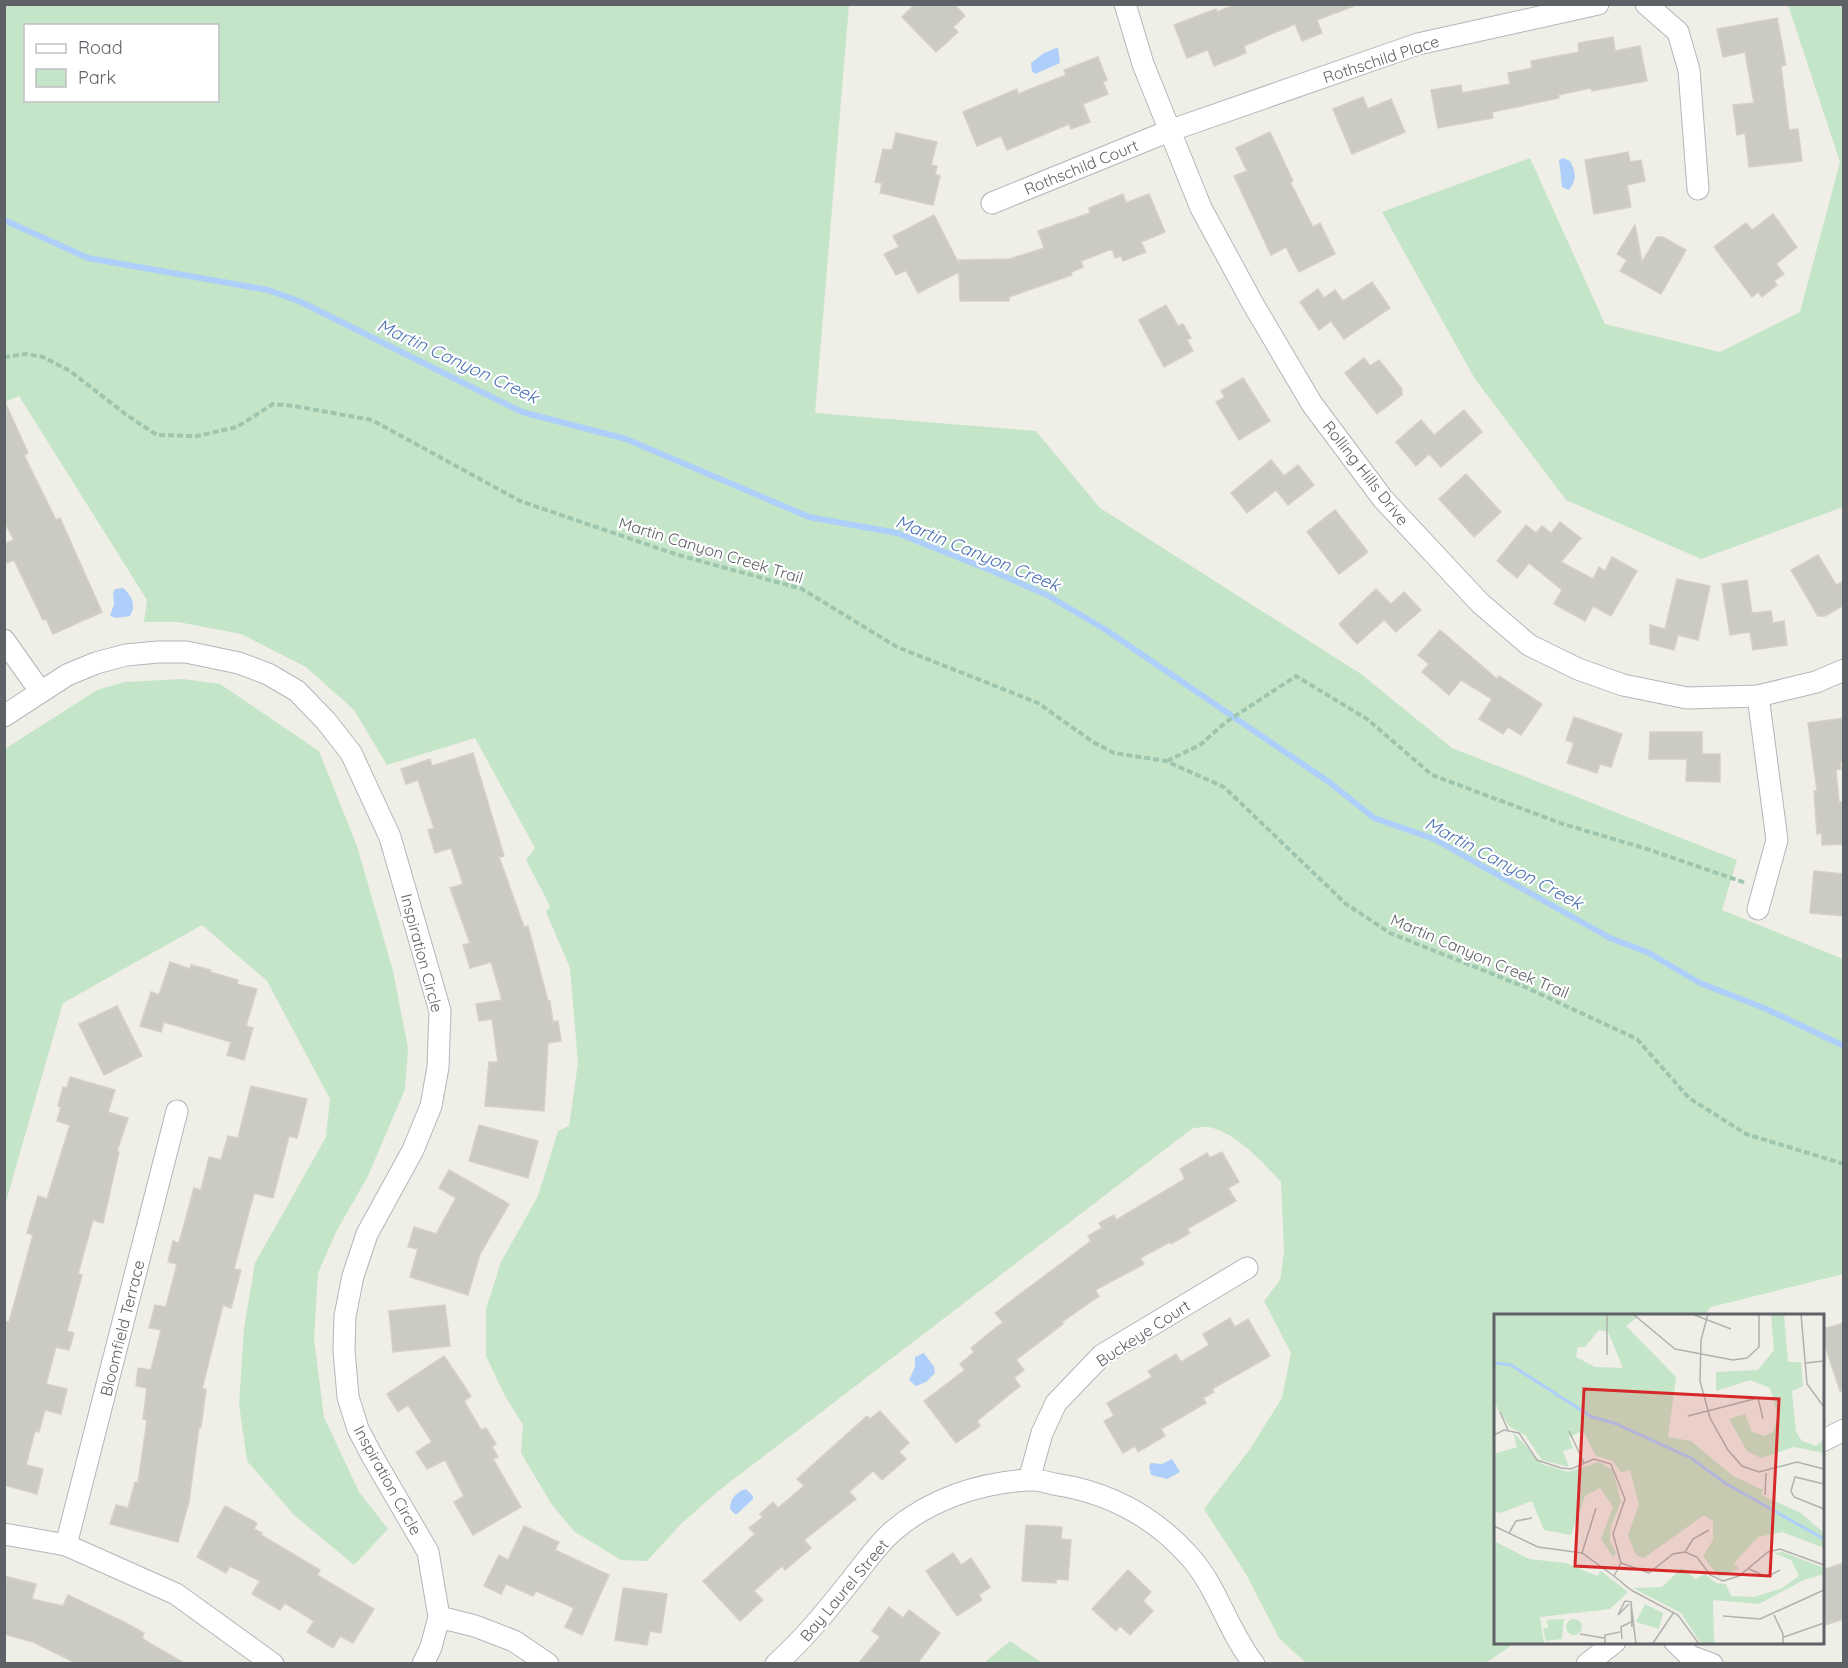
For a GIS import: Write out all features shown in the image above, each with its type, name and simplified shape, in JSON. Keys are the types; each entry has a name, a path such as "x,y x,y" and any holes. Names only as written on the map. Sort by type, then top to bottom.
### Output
{"street":[{"name":"Rolling Hills Drive","path":"1125,4 1143,64 1201,208 1253,304 1312,404 1383,499 1480,603 1529,645 1578,669 1623,684 1688,698 1758,696 1816,682 1844,670"},
{"name":"Rothschild Place","path":"1169,131 1418,44 1598,4"},
{"path":"1646,4 1678,32 1689,70 1698,189"},
{"name":"Rothschild Court","path":"992,203 1169,131"},
{"path":"4,640 40,691"},
{"name":"Inspiration Circle","path":"4,716 67,675 96,663 126,655 186,652 239,663 268,674 297,691 326,721 351,753 390,837 440,1011 438,1067 427,1117 413,1150 368,1234 353,1276 345,1316 344,1351 348,1397 358,1429 428,1552 439,1617 431,1647 423,1664"},
{"path":"1758,696 1777,840 1761,899"},
{"name":"Bloomfield Terrace","path":"66,1545 177,1111"},
{"name":"Buckeye Court","path":"1029,1480 1042,1433 1056,1403 1102,1355 1247,1268"},
{"path":"1824,1441 1844,1430"},
{"name":"Bay Laurel Street","path":"776,1664 798,1644 877,1548 893,1531 918,1512 973,1489 1029,1480 1063,1485 1101,1495 1130,1508 1168,1535 1192,1559 1212,1590 1241,1646 1254,1664"},
{"path":"4,1534 66,1545 176,1594 273,1664"},
{"path":"439,1617 475,1626 514,1641 548,1664"},
{"path":"1587,1664 1612,1644"},
{"path":"1677,1644 1690,1656 1712,1664"}],"path":[{"name":"Martin Canyon Creek Trail","path":"4,357 26,354 43,357 70,371 128,416 157,435 197,436 237,427 273,404 372,420 520,501 675,554 802,589 897,647 1038,703 1093,742 1114,753 1166,761 1224,787 1346,904 1390,933 1525,987 1637,1039 1689,1098 1746,1134 1844,1164"},
{"path":"1166,761 1200,745 1226,722 1296,676 1367,719 1432,776 1563,824 1647,849 1761,899"}],"green space":[{"path":"4,5 849,5 815,413 1036,431 1100,508 1361,674 1452,748 1737,860 1722,910 1843,959 1843,1274 1711,1307 1705,1314 1494,1314 1494,1644 1514,1644 1486,1663 1306,1663 1279,1638 1246,1574 1204,1509 1250,1449 1282,1398 1291,1353 1264,1301 1280,1280 1284,1253 1281,1182 1238,1141 1218,1130 1206,1127 1193,1128 717,1492 681,1524 647,1561 621,1560 575,1532 552,1505 521,1453 523,1425 505,1396 486,1356 486,1309 501,1262 538,1196 558,1131 569,1126 578,1063 570,968 546,912 550,906 526,860 535,848 475,738 387,765 354,710 306,667 241,634 178,622 144,622 147,600 19,396 5,402"},
{"path":"1788,5 1843,5 1843,507 1701,559 1566,500 1475,379 1382,212 1530,158 1605,324 1720,352 1800,312 1840,162"},
{"path":"183,679 220,684 319,751 357,846 393,971 408,1048 405,1089 368,1176 336,1232 318,1273 314,1339 324,1417 359,1492 388,1529 354,1565 294,1515 247,1461 239,1404 244,1329 255,1263 326,1137 330,1099 267,981 202,925 63,1003 5,1205 5,749 97,690 125,682"},
{"path":"1010,1641 1042,1663 984,1663"}],"water":[{"path":"1058,48 1060,63 1035,74 1031,63 1044,53"},
{"path":"1563,158 1570,161 1574,172 1573,183 1569,190 1562,187 1559,160"},
{"path":"123,588 132,600 132,612 130,616 116,618 110,616 114,604 113,593 115,589"},
{"path":"924,1353 934,1367 935,1373 926,1382 916,1386 909,1380 915,1367 915,1357"},
{"path":"1172,1459 1180,1472 1167,1479 1151,1475 1149,1466 1151,1463 1162,1464"},
{"path":"746,1489 753,1499 736,1515 730,1509 732,1499"}],"building":[{"path":"915,4 954,4 965,16 953,27 958,32 936,52 902,17"},
{"path":"1236,4 1354,4 1354,6 1317,20 1322,33 1302,41 1295,24 1244,46 1246,53 1214,66 1208,50 1187,58 1174,25"},
{"path":"1777,18 1786,65 1781,66 1789,130 1798,129 1802,161 1749,167 1745,133 1737,135 1733,105 1754,103 1745,52 1723,57 1717,29"},
{"path":"1613,37 1615,51 1640,46 1647,81 1558,95 1559,98 1492,112 1493,118 1438,128 1431,90 1461,85 1462,93 1510,84 1508,73 1532,68 1531,61 1579,52 1578,43"},
{"path":"1098,57 1107,80 1103,82 1108,94 1083,104 1090,122 1071,129 1069,124 1007,150 1001,136 977,146 963,112 1017,89 1018,94 1066,75 1064,70"},
{"path":"1363,97 1368,109 1391,99 1405,132 1352,154 1333,109"},
{"path":"1270,132 1293,181 1290,182 1313,227 1320,223 1335,254 1299,272 1286,247 1271,255 1234,176 1247,171 1236,148"},
{"path":"896,133 937,142 931,165 937,166 935,174 940,176 933,205 880,193 882,183 875,182 883,149 892,150"},
{"path":"1628,152 1630,162 1641,160 1645,181 1627,185 1631,207 1594,214 1585,160"},
{"path":"1123,194 1126,203 1149,194 1165,232 1141,242 1146,252 1123,261 1121,256 1115,258 1112,249 1081,261 1083,267 1071,272 1072,275 1009,297 1009,301 960,301 959,272 918,293 906,270 896,275 884,254 899,247 893,236 934,215 959,264 959,260 1010,259 1044,248 1038,231 1090,213 1089,208"},
{"path":"1773,214 1797,247 1776,264 1784,274 1774,281 1777,285 1762,297 1758,292 1752,297 1714,247 1746,223 1752,230"},
{"path":"1635,225 1642,262 1657,237 1663,237 1686,250 1661,294 1620,271 1627,260 1617,254"},
{"path":"1372,282 1390,308 1344,339 1331,321 1319,330 1300,302 1318,289 1324,298 1335,290 1343,301"},
{"path":"1166,305 1178,326 1183,324 1191,338 1187,340 1193,351 1164,367 1139,320"},
{"path":"1364,358 1370,366 1379,360 1402,389 1402,395 1377,414 1345,373"},
{"path":"1243,378 1270,421 1239,440 1216,402 1225,397 1221,391"},
{"path":"4,400 28,453 24,455 56,520 60,518 102,612 53,634 46,619 43,620 14,560 4,564 4,544 14,540 4,521"},
{"path":"1464,410 1482,432 1441,467 1429,454 1416,466 1396,442 1421,420 1434,435"},
{"path":"1271,460 1284,476 1298,465 1314,485 1288,505 1276,490 1247,513 1231,493"},
{"path":"1466,474 1501,512 1474,537 1439,499"},
{"path":"1335,510 1368,552 1339,574 1307,532"},
{"path":"1560,522 1581,538 1561,562 1593,579 1599,567 1605,571 1612,557 1637,571 1611,616 1593,606 1585,621 1554,604 1562,590 1529,563 1517,578 1497,561 1526,525 1536,533 1542,526 1551,533"},
{"path":"1818,555 1836,585 1844,581 1844,605 1825,616 1818,616 1791,570"},
{"path":"1677,579 1710,586 1698,640 1678,635 1674,650 1650,644 1650,625 1665,629"},
{"path":"1747,580 1752,613 1771,611 1773,623 1784,621 1787,645 1753,650 1750,632 1730,635 1722,584"},
{"path":"1376,589 1391,604 1404,592 1421,610 1396,632 1384,620 1357,644 1339,624"},
{"path":"1440,630 1497,679 1499,676 1542,704 1521,735 1508,727 1503,734 1479,719 1492,699 1461,680 1449,695 1422,672 1429,664 1418,655"},
{"path":"1574,717 1622,734 1611,767 1600,764 1597,773 1567,763 1574,743 1566,740"},
{"path":"1844,718 1844,762 1840,762 1841,769 1836,770 1839,802 1844,802 1844,844 1822,845 1822,833 1817,834 1814,791 1817,791 1808,723"},
{"path":"1650,732 1702,732 1702,754 1720,754 1720,782 1686,781 1687,759 1649,759"},
{"path":"473,753 504,856 499,857 524,927 528,926 548,1001 550,1001 553,1022 558,1021 561,1041 548,1043 544,1111 485,1106 489,1062 498,1062 492,1019 479,1021 476,1004 502,1000 491,962 470,968 463,945 470,943 450,888 463,884 451,848 435,853 428,830 434,828 418,780 406,784 401,769 430,759 432,766"},
{"path":"1814,871 1844,874 1844,916 1810,913"},
{"path":"170,962 190,969 191,965 211,970 210,972 238,980 237,984 257,989 246,1026 253,1028 244,1060 227,1055 231,1042 164,1022 161,1032 140,1026 151,992 159,995"},
{"path":"117,1006 142,1056 104,1075 79,1024"},
{"path":"70,1077 115,1090 108,1112 128,1118 117,1151 119,1152 103,1223 93,1220 78,1274 82,1275 67,1331 74,1333 69,1350 56,1347 46,1384 67,1389 61,1414 45,1410 39,1432 35,1431 26,1465 43,1469 37,1494 4,1485 4,1321 9,1322 33,1235 27,1233 38,1196 47,1199 70,1125 57,1121 63,1087 67,1088"},
{"path":"251,1086 307,1099 297,1138 289,1136 273,1198 254,1193 234,1269 241,1270 231,1308 223,1305 202,1389 206,1389 201,1427 199,1427 189,1501 178,1542 110,1524 116,1505 128,1508 135,1482 138,1483 147,1420 143,1419 147,1388 136,1386 138,1368 151,1370 161,1330 149,1328 155,1305 166,1307 177,1264 168,1262 173,1241 179,1243 194,1188 201,1190 209,1157 221,1160 228,1136 238,1138"},
{"path":"479,1125 538,1141 528,1178 469,1161"},
{"path":"1222,1152 1239,1182 1228,1188 1236,1201 1187,1229 1190,1233 1140,1258 1144,1264 1095,1290 1099,1296 1062,1322 1063,1324 1016,1360 1024,1370 1014,1378 1020,1386 977,1421 980,1426 956,1443 924,1401 965,1370 960,1364 974,1352 971,1348 1003,1322 995,1313 1091,1241 1088,1236 1102,1228 1099,1223 1114,1215 1116,1220 1185,1179 1180,1169 1207,1153 1210,1158"},
{"path":"449,1170 509,1204 480,1254 468,1295 410,1277 418,1249 408,1247 414,1227 436,1234 456,1198 439,1188"},
{"path":"445,1305 450,1346 393,1352 389,1311"},
{"path":"1230,1318 1235,1327 1248,1319 1270,1356 1212,1389 1214,1392 1203,1398 1206,1403 1161,1429 1165,1436 1138,1452 1135,1446 1123,1453 1104,1421 1114,1416 1107,1403 1152,1377 1148,1371 1176,1354 1181,1362 1209,1345 1203,1334"},
{"path":"1844,1323 1844,1391 1840,1391 1824,1343 1824,1328"},
{"path":"444,1356 471,1396 464,1401 481,1430 486,1428 496,1444 492,1447 498,1457 493,1459 521,1507 473,1535 454,1502 464,1496 445,1460 427,1469 416,1452 432,1442 408,1405 398,1412 387,1394"},
{"path":"880,1411 909,1443 899,1452 906,1459 882,1480 873,1471 849,1492 856,1499 804,1540 811,1548 785,1570 782,1566 754,1591 763,1600 740,1621 703,1581 755,1534 749,1528 763,1517 760,1514 773,1502 778,1508 804,1486 797,1479 867,1416 870,1419"},
{"path":"225,1506 257,1523 254,1529 262,1533 261,1535 320,1570 317,1575 374,1609 353,1643 340,1636 333,1648 307,1632 314,1621 285,1603 280,1610 252,1594 260,1581 230,1566 226,1573 197,1557"},
{"path":"1026,1525 1062,1527 1061,1539 1071,1540 1068,1580 1056,1579 1056,1583 1022,1581"},
{"path":"524,1526 559,1542 555,1550 609,1575 582,1635 565,1627 574,1608 536,1591 533,1596 506,1584 501,1594 484,1586 499,1555 508,1560"},
{"path":"953,1553 961,1565 971,1558 990,1587 979,1595 982,1600 957,1616 926,1571"},
{"path":"1844,1563 1844,1619 1824,1625 1824,1569"},
{"path":"1128,1570 1151,1592 1143,1601 1153,1611 1130,1635 1120,1626 1116,1631 1092,1609"},
{"path":"4,1576 36,1584 32,1599 63,1606 68,1595 126,1623 144,1633 142,1638 186,1664 78,1664 33,1642 4,1634"},
{"path":"623,1588 667,1594 661,1633 650,1631 647,1645 615,1640"},
{"path":"889,1607 903,1618 909,1610 940,1633 917,1664 858,1664 880,1637 872,1631"}],"waterway":[{"name":"Martin Canyon Creek","path":"4,220 88,258 268,290 301,302 522,412 626,439 809,517 897,533 1047,595 1106,630 1329,782 1374,818 1434,839 1610,938 1647,952 1700,983 1764,1008 1844,1046"}]}
